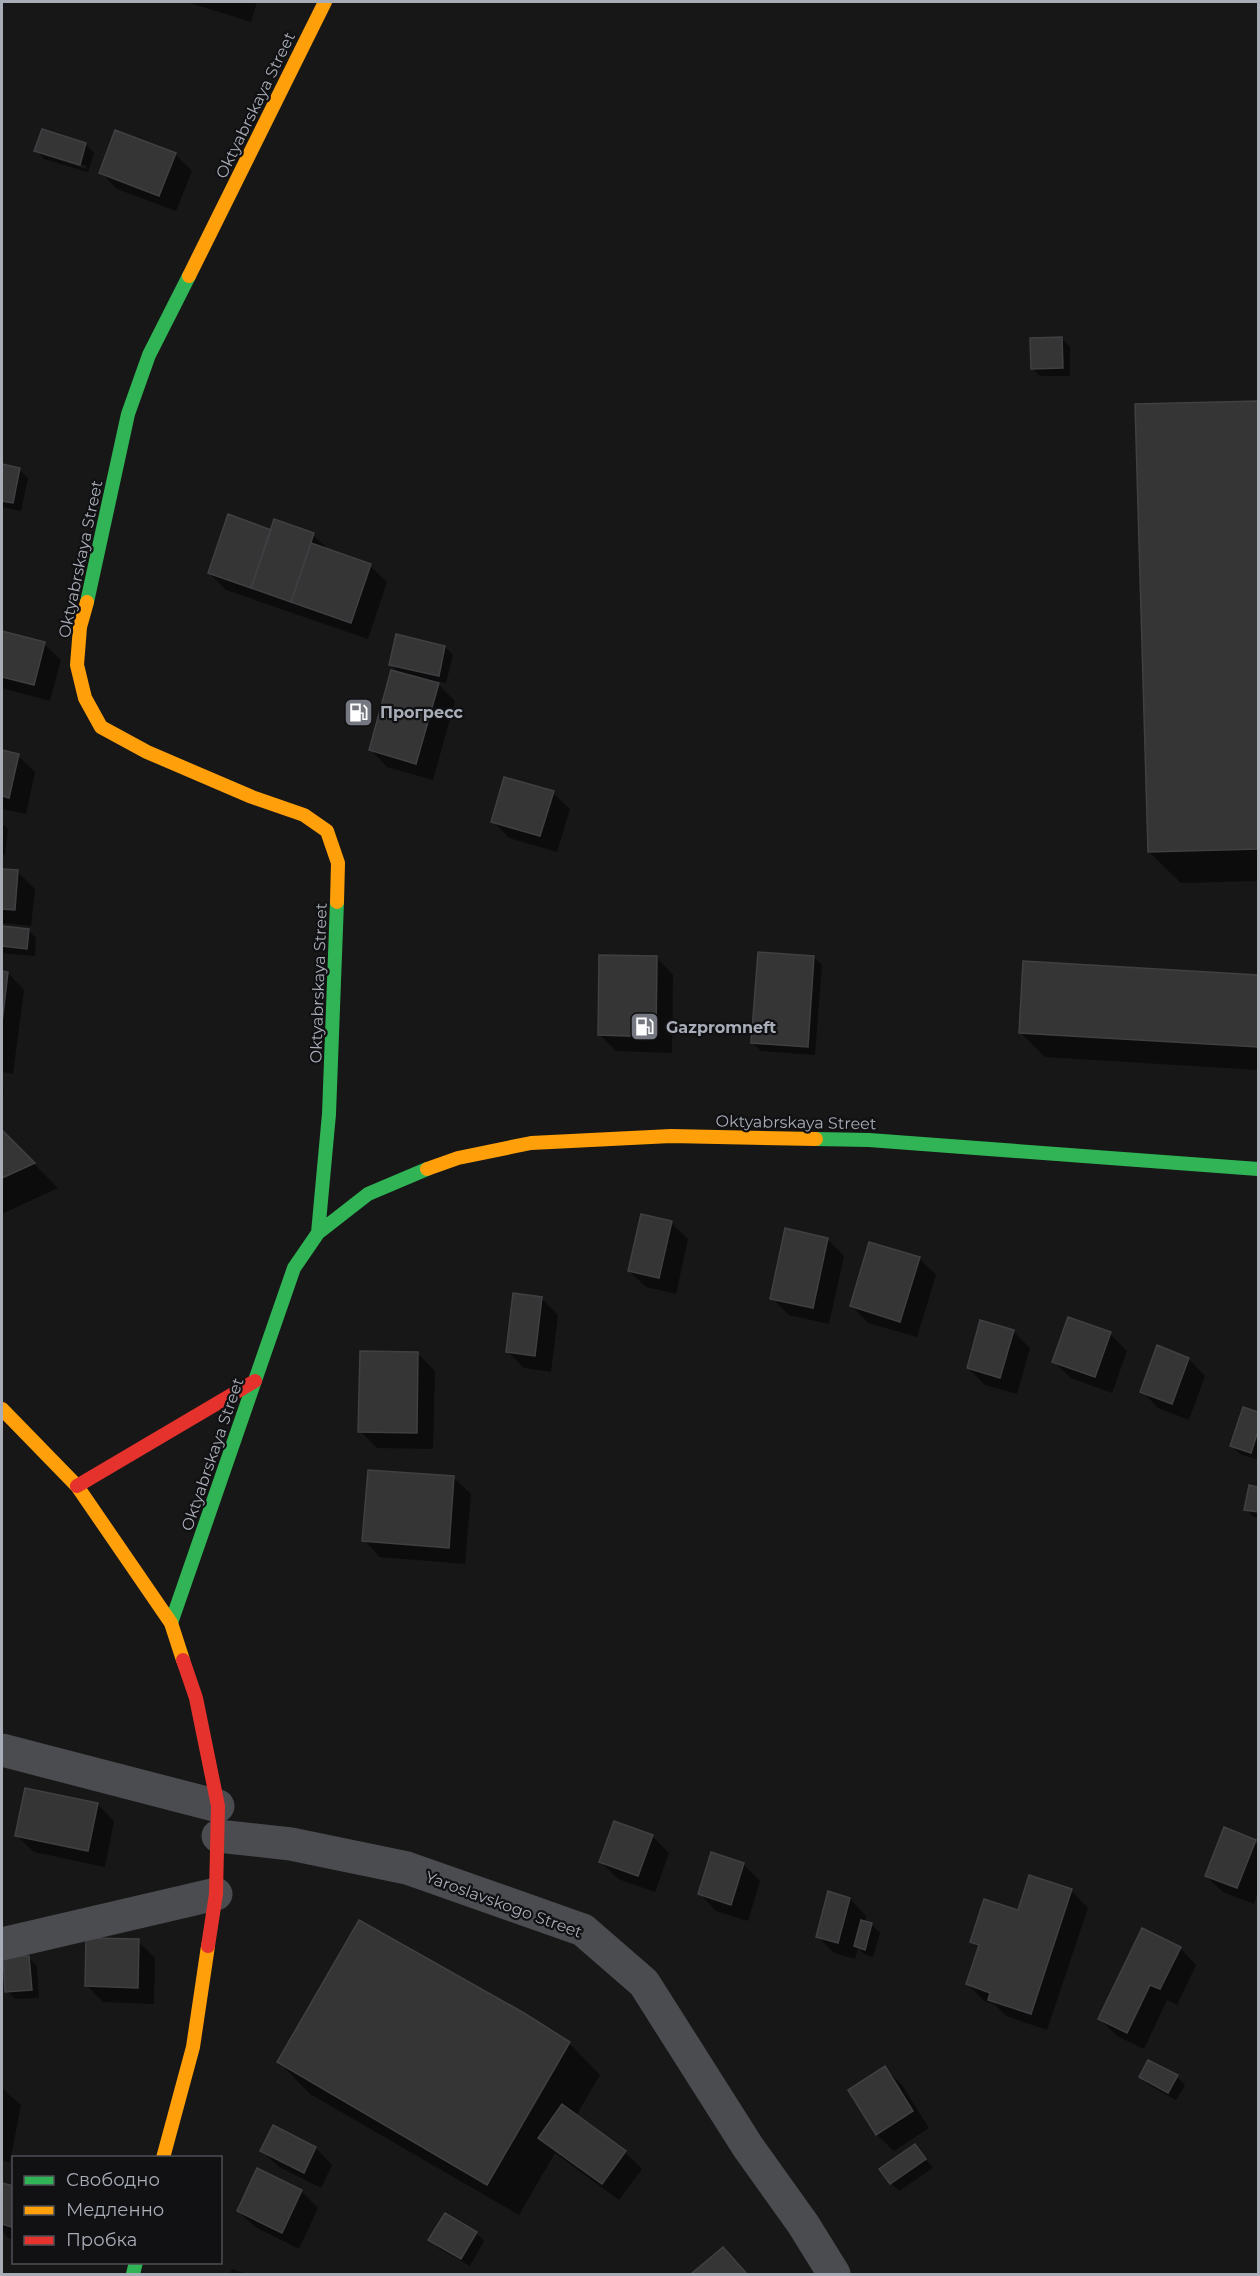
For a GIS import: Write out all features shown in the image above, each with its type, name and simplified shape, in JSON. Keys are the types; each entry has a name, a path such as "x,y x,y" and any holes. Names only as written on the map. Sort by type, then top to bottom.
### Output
{"street":[{"name":"Oktyabrskaya Street","path":"318,1233 329,1114 338,863 327,831 304,815 252,798 147,752 101,727 85,698 77,665 80,627 128,414 149,356 325,2"},
{"name":"Oktyabrskaya Street","path":"171,1623 294,1268 318,1233 368,1194 418,1172 458,1158 531,1143 671,1136 869,1140 1258,1169"},
{"path":"77,1486 255,1381"},
{"path":"2,1409 77,1486 171,1623 196,1698 218,1821 216,1894 193,2047 163,2156"},
{"name":"Yaroslavskogo Street","path":"2,1750 291,1844 407,1868 583,1930 644,1983 748,2147 803,2224 834,2274"},
{"path":"2,1944 216,1894"}],"building":[{"path":"42,129 86,143 80,165 34,151"},
{"path":"115,130 176,153 159,196 99,173"},
{"path":"1062,337 1063,368 1031,369 1030,338"},
{"path":"1258,401 1258,849 1148,852 1135,404"},
{"path":"2,464 20,468 13,503 2,501"},
{"path":"228,514 271,530 251,588 208,573"},
{"path":"274,519 314,533 291,602 251,588"},
{"path":"311,543 371,564 351,623 291,602"},
{"path":"2,631 45,642 34,685 2,677"},
{"path":"396,634 445,646 439,676 389,665"},
{"path":"391,670 439,683 416,764 369,750"},
{"path":"2,750 19,754 9,798 2,796"},
{"path":"504,777 554,791 540,836 491,822"},
{"path":"2,869 18,870 15,910 2,909"},
{"path":"2,926 29,929 27,949 2,946"},
{"path":"758,952 814,956 808,1047 751,1043"},
{"path":"599,955 657,956 656,1037 598,1035"},
{"path":"1023,961 1258,975 1258,1047 1019,1033"},
{"path":"2,971 8,972 2,1023"},
{"path":"2,1130 35,1163 2,1178"},
{"path":"641,1214 672,1221 659,1278 628,1271"},
{"path":"785,1228 828,1238 813,1308 770,1299"},
{"path":"869,1242 920,1257 900,1322 850,1306"},
{"path":"513,1293 542,1297 535,1356 506,1352"},
{"path":"1068,1317 1111,1332 1095,1377 1052,1362"},
{"path":"980,1320 1014,1330 1000,1378 967,1368"},
{"path":"1157,1345 1189,1358 1172,1404 1140,1392"},
{"path":"360,1351 418,1352 417,1433 358,1432"},
{"path":"1243,1407 1258,1412 1258,1431 1251,1453 1230,1446"},
{"path":"368,1470 454,1476 449,1548 362,1541"},
{"path":"1249,1485 1258,1487 1258,1512 1244,1510"},
{"path":"25,1788 98,1803 88,1851 15,1836"},
{"path":"614,1821 653,1835 638,1876 599,1862"},
{"path":"1224,1827 1256,1840 1237,1888 1205,1876"},
{"path":"711,1852 744,1863 731,1905 698,1894"},
{"path":"1029,1875 1072,1889 1031,2014 988,2000 990,1993 966,1984 979,1945 970,1942 984,1899 1018,1910"},
{"path":"828,1891 850,1898 838,1943 816,1937"},
{"path":"359,1920 524,2013 570,2042 487,2185 277,2062"},
{"path":"861,1920 872,1923 865,1950 854,1946"},
{"path":"1142,1928 1181,1947 1160,1989 1150,1985 1127,2033 1098,2019"},
{"path":"86,1938 139,1939 138,1988 85,1986"},
{"path":"29,1956 32,1990 5,1992 3,1957"},
{"path":"1148,2060 1178,2075 1168,2093 1139,2077"},
{"path":"885,2066 913,2111 876,2135 848,2090"},
{"path":"562,2104 626,2151 602,2184 538,2138"},
{"path":"273,2125 316,2147 304,2173 260,2151"},
{"path":"915,2144 926,2159 890,2184 879,2169"},
{"path":"257,2168 302,2190 282,2233 237,2211"},
{"path":"2,2183 12,2186 12,2227 2,2224"},
{"path":"445,2213 477,2232 461,2259 428,2240"},
{"path":"723,2247 747,2274 691,2274"}],"traffic: fast":[{"path":"87,602 128,414 149,355 189,276"},
{"path":"318,1233 329,1114 337,902"},
{"path":"816,1139 869,1140 1258,1169"},
{"path":"171,1623 294,1268 318,1233 368,1194 427,1169"},
{"path":"133,2274 136,2264"}],"traffic: slow":[{"path":"189,276 325,2"},
{"path":"87,602 80,627 77,665 85,698 101,727 147,752 252,797 304,815 327,831 338,863 337,902"},
{"path":"427,1169 458,1158 531,1143 671,1136 816,1139"},
{"path":"2,1409 77,1486 171,1623 183,1660"},
{"path":"164,2156 193,2047 208,1946"}],"traffic: jam":[{"path":"77,1486 255,1381"},
{"path":"183,1660 196,1698 218,1806 216,1894 208,1946"}],"place":[{"name":"Прогресс","path":"359,712"},
{"name":"Gazpromneft","path":"645,1027"}]}
